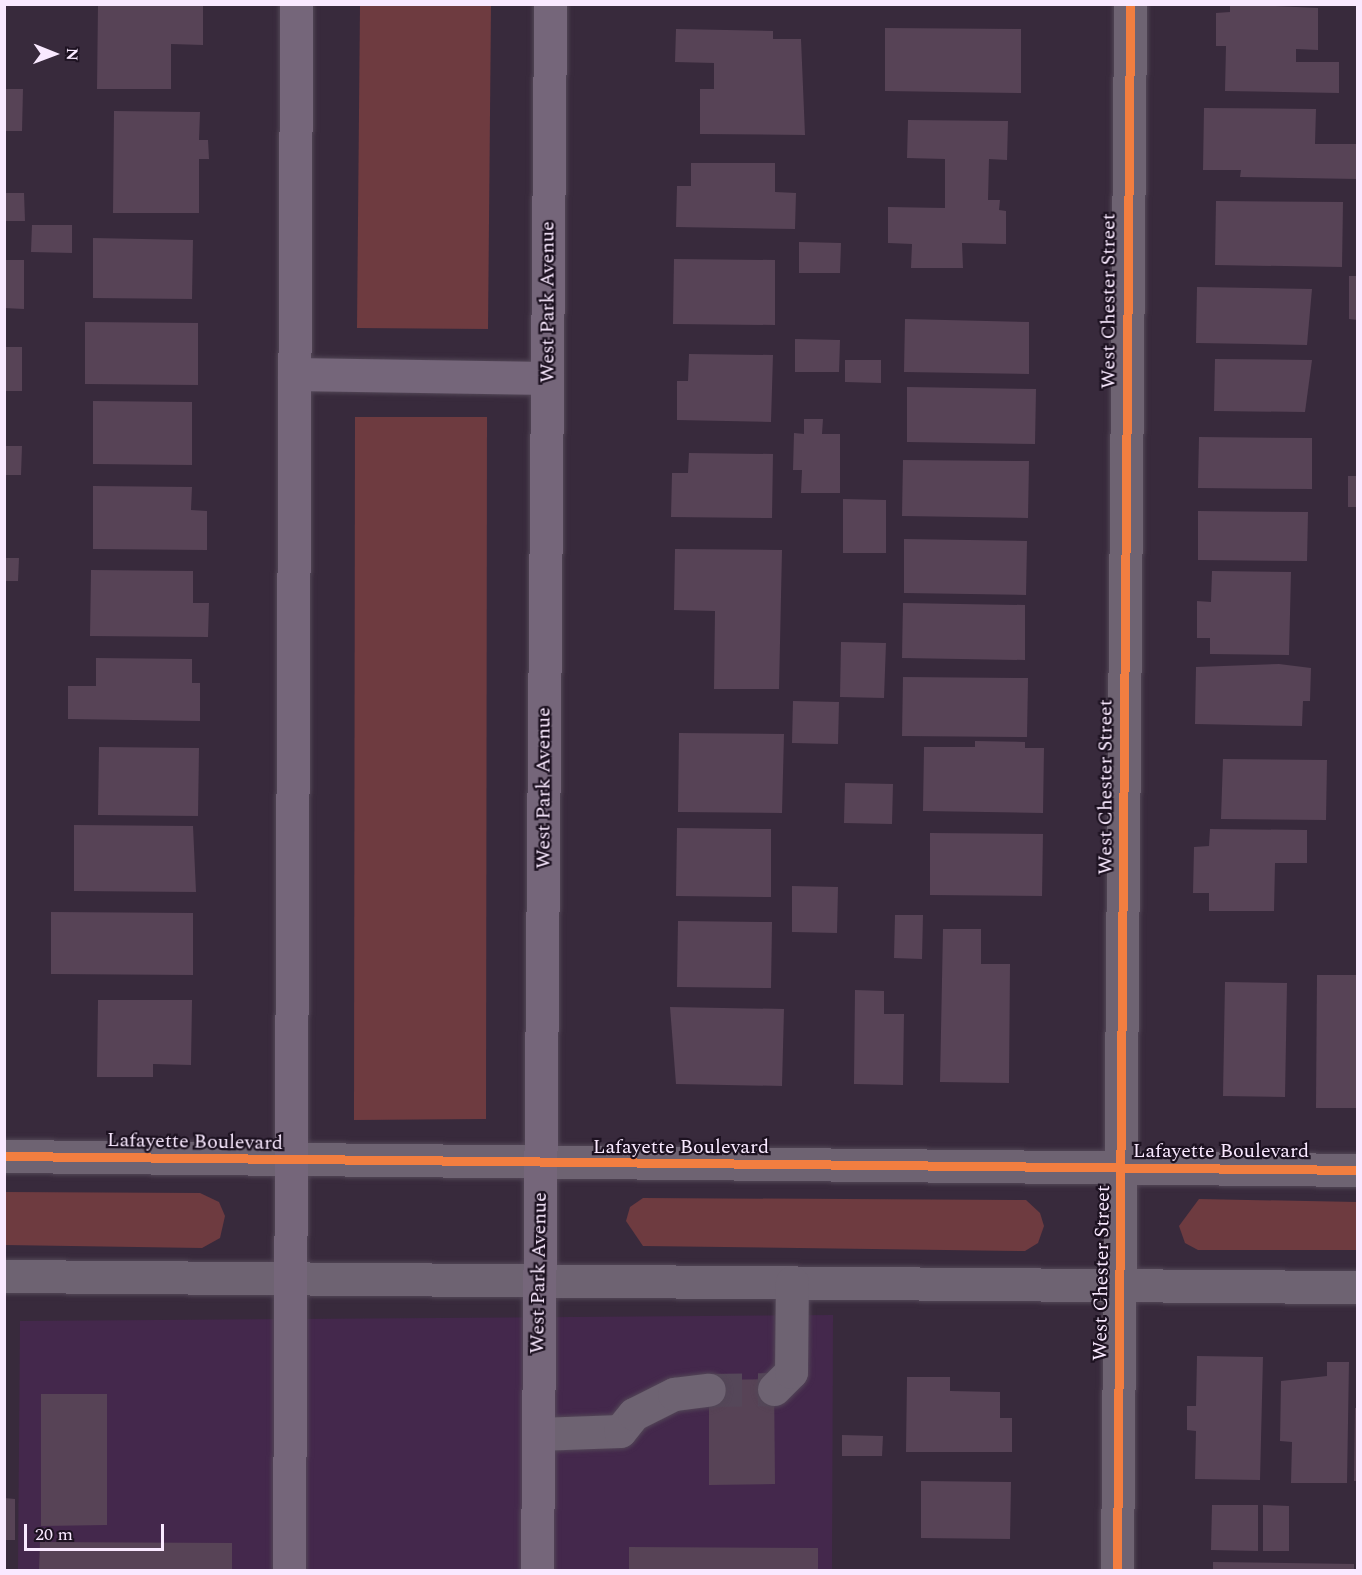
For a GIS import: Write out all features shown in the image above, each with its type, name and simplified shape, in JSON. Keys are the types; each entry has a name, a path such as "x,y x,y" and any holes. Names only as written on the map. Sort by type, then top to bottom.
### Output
{"highway":[{"path":"289,1570 296,4"},
{"name":"West Park Avenue","path":"537,1570 550,4"},
{"path":"294,374 547,378"}],"street":[{"name":"West Chester Street","path":"1117,1570 1130,4"},
{"name":"Lafayette Boulevard","path":"4,1156 291,1162 1358,1170"},
{"path":"4,1276 1358,1287"},
{"path":"774,1389 790,1372 792,1282"},
{"path":"538,1434 620,1431 634,1414 674,1394 709,1390"}],"shaded area":[{"path":"360,5 491,5 488,329 357,328"},
{"path":"355,417 487,417 486,1119 354,1120"},
{"path":"5,1192 200,1193 219,1202 225,1216 220,1238 202,1248 5,1245"},
{"path":"643,1198 1026,1200 1040,1213 1044,1226 1038,1243 1025,1251 643,1246 626,1221 630,1207"},
{"path":"1199,1199 1357,1202 1357,1250 1198,1250 1185,1243 1179,1226"},
{"path":"833,1315 832,1570 18,1570 20,1321"}],"building":[{"path":"98,4 203,4 203,45 171,44 171,89 97,89"},
{"path":"1230,4 1318,8 1318,50 1296,49 1296,62 1339,62 1339,93 1225,91 1226,46 1216,46 1216,13 1230,12"},
{"path":"885,28 1021,29 1021,93 885,91"},
{"path":"676,29 773,31 773,39 801,39 805,135 700,134 700,89 714,89 714,63 675,62"},
{"path":"4,89 23,89 22,131 4,131"},
{"path":"1204,108 1316,109 1315,144 1358,144 1358,179 1240,177 1241,170 1203,170"},
{"path":"114,111 200,112 199,140 208,140 209,159 199,159 199,213 113,213"},
{"path":"908,120 1008,121 1007,160 989,159 988,200 1000,200 999,210 1006,211 1006,244 962,243 963,268 911,268 912,244 888,243 888,207 945,208 945,159 907,158"},
{"path":"691,163 775,163 775,192 796,193 795,229 676,227 677,186 691,186"},
{"path":"4,193 24,193 25,221 4,221"},
{"path":"1216,201 1343,202 1342,267 1215,265"},
{"path":"32,225 72,225 72,253 31,252"},
{"path":"93,238 193,240 192,299 93,298"},
{"path":"799,242 841,243 840,273 799,273"},
{"path":"674,259 775,260 775,325 673,324"},
{"path":"4,260 24,260 24,309 4,308"},
{"path":"1349,276 1358,276 1358,320 1349,319"},
{"path":"1197,287 1312,289 1307,345 1196,343"},
{"path":"905,319 1029,322 1029,374 904,372"},
{"path":"85,322 198,323 198,385 85,384"},
{"path":"795,339 840,340 839,372 795,372"},
{"path":"4,347 22,347 22,391 4,391"},
{"path":"689,354 773,355 771,422 677,420 677,381 688,381"},
{"path":"1215,359 1312,360 1305,412 1214,411"},
{"path":"845,360 881,360 881,383 845,382"},
{"path":"907,387 1036,389 1035,444 907,442"},
{"path":"93,401 192,402 192,465 93,464"},
{"path":"804,419 823,419 822,434 840,434 840,493 801,493 802,470 793,470 794,433 804,434"},
{"path":"1199,437 1312,438 1312,489 1198,488"},
{"path":"4,446 22,446 21,475 4,475"},
{"path":"689,453 773,454 772,518 671,517 672,473 688,473"},
{"path":"903,460 1029,461 1028,518 902,516"},
{"path":"1348,476 1358,476 1358,507 1348,507"},
{"path":"93,486 192,487 191,510 207,511 207,550 93,549"},
{"path":"843,499 886,500 886,553 843,553"},
{"path":"1198,511 1308,512 1307,561 1198,560"},
{"path":"904,539 1027,541 1026,595 904,593"},
{"path":"675,549 782,550 779,689 714,689 715,611 674,610"},
{"path":"5,558 19,558 18,581 5,581"},
{"path":"91,570 193,571 193,603 209,603 208,637 90,636"},
{"path":"1212,571 1291,572 1289,655 1210,654 1210,638 1197,638 1197,601 1211,602"},
{"path":"903,603 1025,605 1025,660 902,658"},
{"path":"841,642 886,643 884,698 840,697"},
{"path":"96,658 192,659 192,683 200,683 200,721 68,719 68,686 96,686"},
{"path":"1279,664 1311,668 1310,701 1303,701 1302,726 1195,724 1196,667"},
{"path":"903,677 1028,678 1027,737 902,736"},
{"path":"793,701 839,702 838,744 792,743"},
{"path":"679,733 784,734 782,813 678,812"},
{"path":"975,741 1025,742 1025,748 1044,748 1043,813 923,811 924,747 975,747"},
{"path":"99,747 199,748 198,816 98,815"},
{"path":"1223,759 1327,760 1326,820 1221,819"},
{"path":"845,783 893,784 892,824 844,823"},
{"path":"74,825 193,826 196,892 74,891"},
{"path":"677,828 771,829 771,897 676,896"},
{"path":"1210,829 1307,830 1307,863 1275,863 1274,911 1209,911 1209,893 1193,893 1194,847 1209,846"},
{"path":"930,833 1043,834 1042,896 930,895"},
{"path":"792,886 838,887 837,933 792,932"},
{"path":"51,912 193,913 193,975 51,974"},
{"path":"895,915 923,915 922,959 894,958"},
{"path":"678,921 772,922 771,988 677,987"},
{"path":"943,929 981,929 981,964 1010,964 1009,1083 940,1082"},
{"path":"1317,975 1358,975 1358,1108 1316,1108"},
{"path":"1225,982 1287,983 1285,1097 1223,1096"},
{"path":"855,990 884,991 884,1014 904,1014 903,1085 854,1084"},
{"path":"98,1000 192,1000 191,1065 153,1064 153,1077 97,1077"},
{"path":"670,1007 784,1009 782,1086 676,1084"},
{"path":"1197,1356 1263,1357 1260,1480 1195,1479 1196,1431 1187,1430 1187,1406 1196,1406"},
{"path":"1327,1362 1349,1362 1347,1483 1291,1483 1292,1442 1280,1441 1281,1381 1327,1376"},
{"path":"907,1377 950,1377 950,1391 1000,1392 1000,1418 1012,1418 1012,1452 906,1452"},
{"path":"774,1379 775,1484 709,1485 709,1380"},
{"path":"41,1394 107,1394 107,1525 41,1526"},
{"path":"1355,1408 1358,1408 1358,1481 1354,1481"},
{"path":"842,1435 883,1436 882,1456 842,1456"},
{"path":"921,1481 1011,1482 1010,1539 921,1538"},
{"path":"4,1498 15,1499 15,1540 4,1540"},
{"path":"1212,1505 1258,1505 1258,1551 1211,1550"},
{"path":"1263,1505 1289,1506 1289,1551 1263,1551"},
{"path":"40,1542 232,1543 232,1570 39,1570"},
{"path":"629,1547 818,1548 818,1570 629,1570"},
{"path":"1213,1562 1354,1564 1354,1570 1213,1570"}],"tunnel":[{"path":"709,1390 774,1389"}],"cycle path":[{"path":"1117,1570 1130,4"},
{"path":"4,1156 1358,1170"}]}
